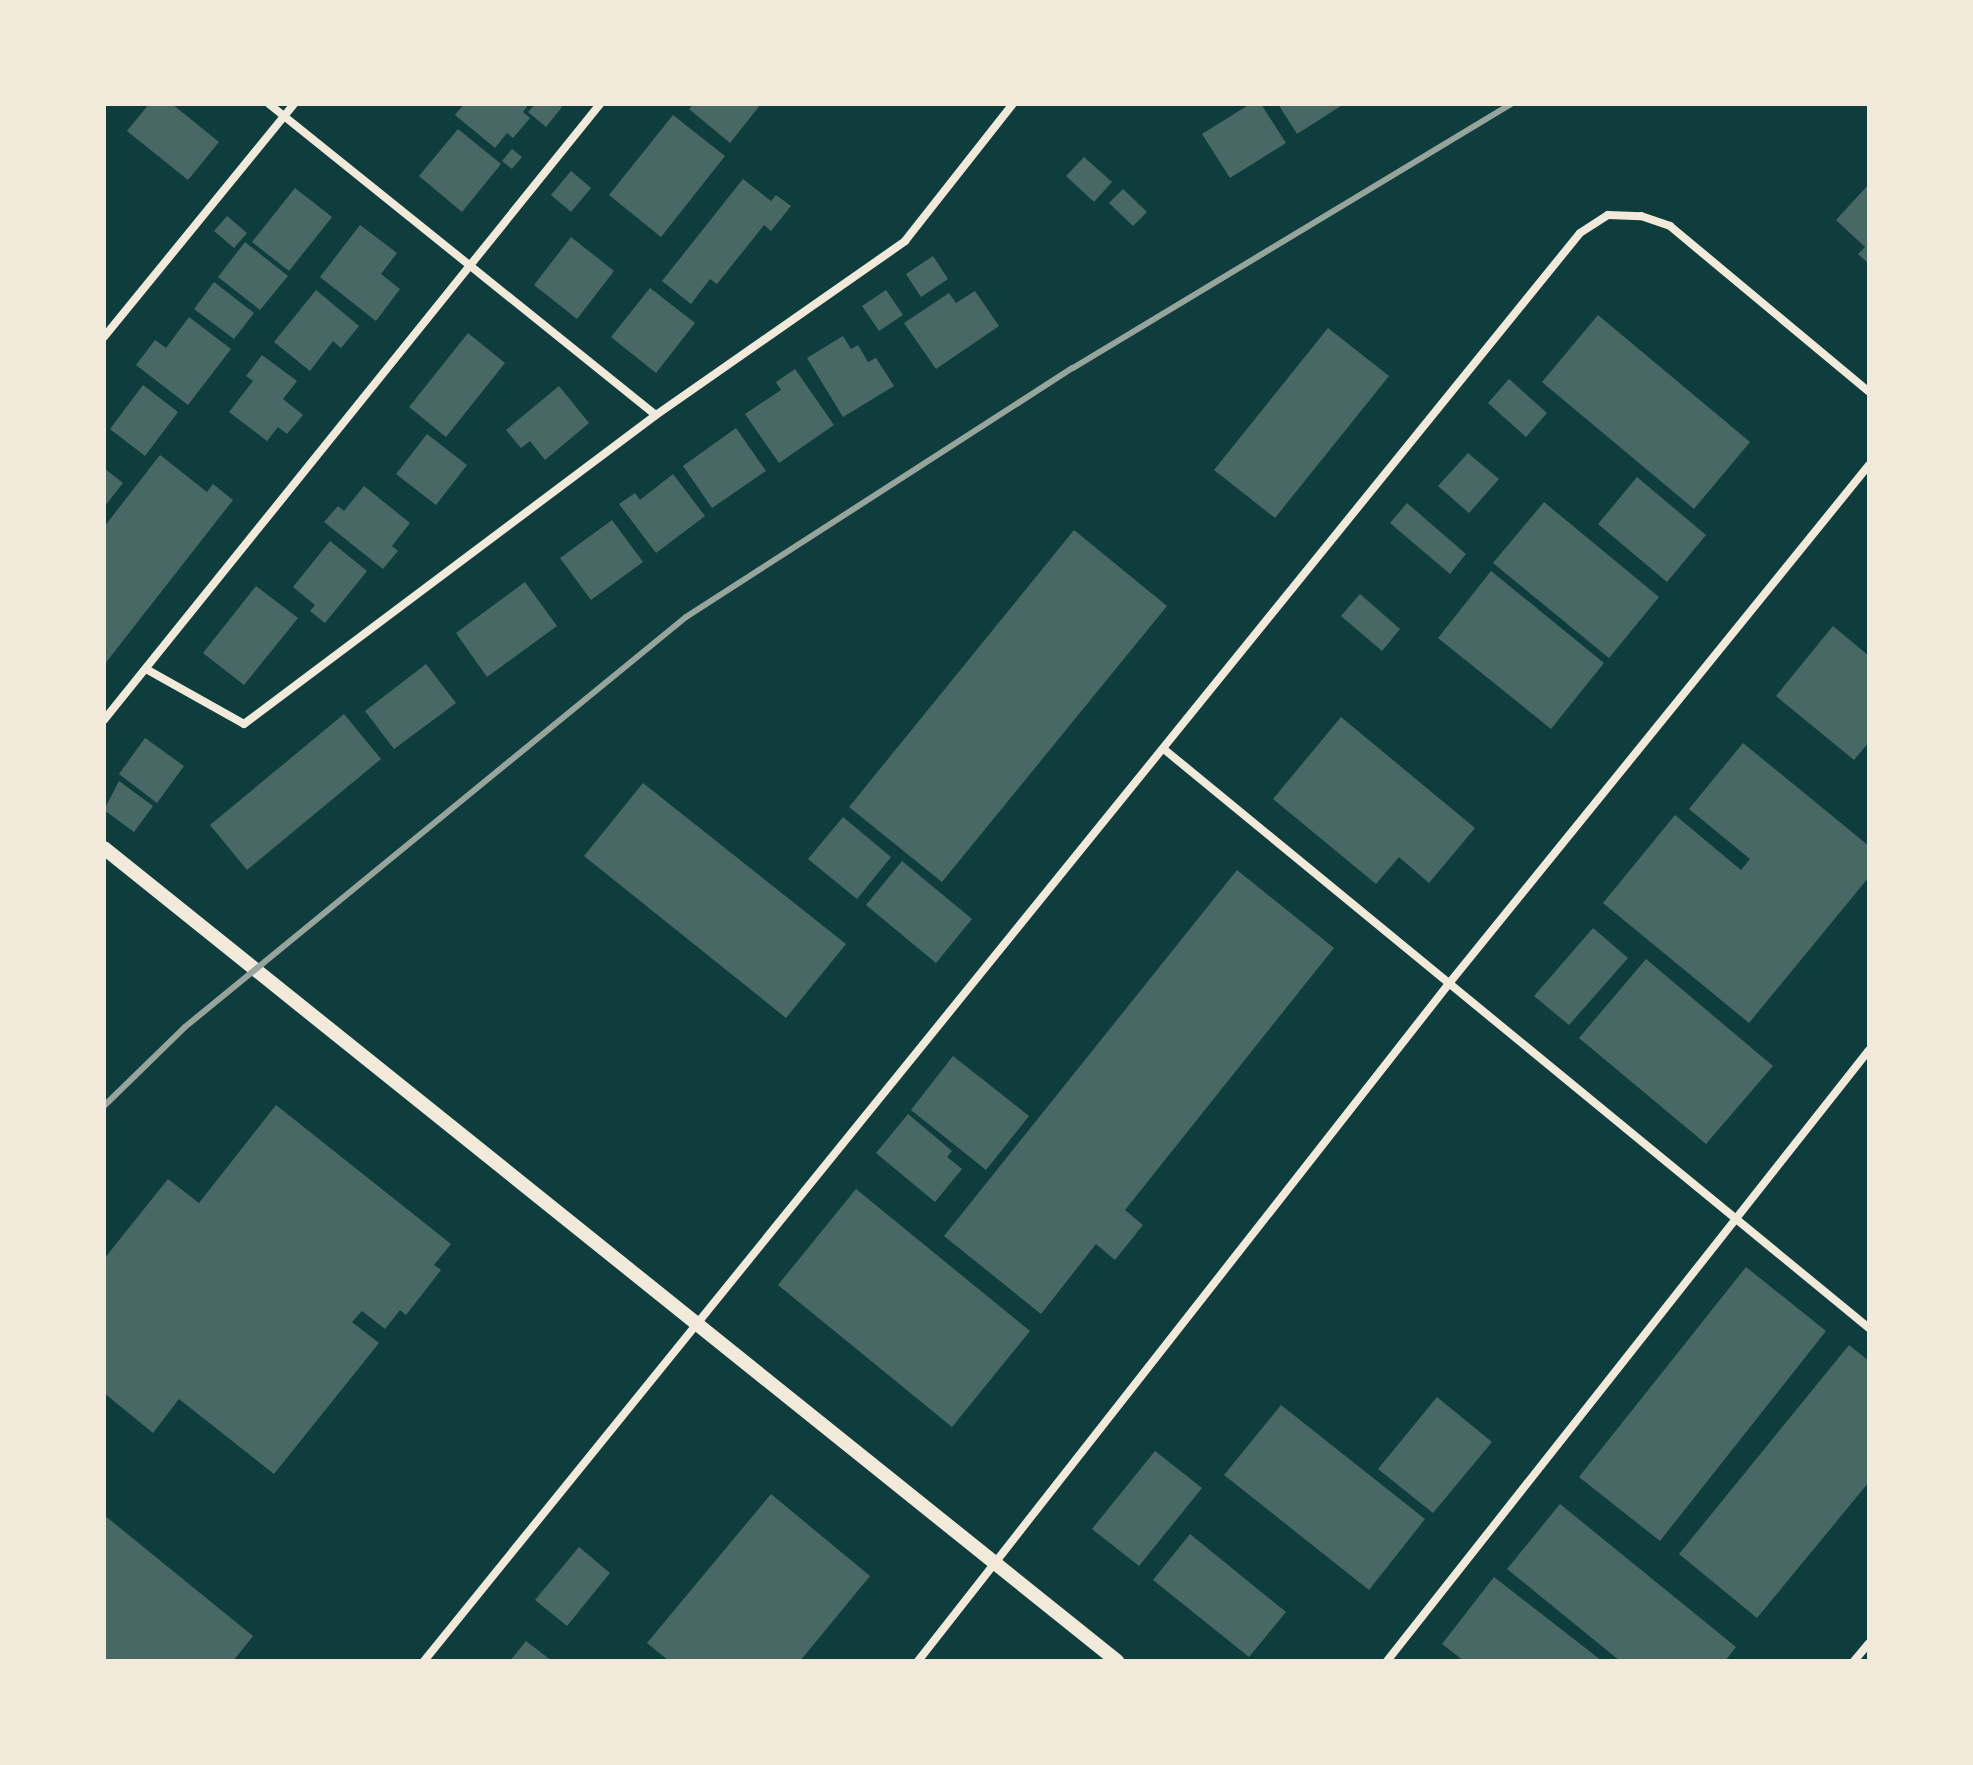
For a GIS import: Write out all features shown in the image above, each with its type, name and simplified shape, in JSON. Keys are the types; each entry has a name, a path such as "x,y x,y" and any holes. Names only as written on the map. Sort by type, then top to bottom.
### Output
{"street":[{"path":"269,104 656,415"},
{"path":"104,337 294,104"},
{"path":"104,720 600,104"},
{"path":"146,669 244,724 656,415 905,241 1013,104"},
{"path":"424,1661 694,1323 1165,750 1580,233 1608,215 1641,216 1670,226 1869,392"},
{"path":"918,1661 998,1565 1451,981 1869,465"},
{"path":"1165,750 1451,981 1869,1328"},
{"path":"104,848 1117,1661"},
{"path":"1387,1661 1733,1218 1869,1050"},
{"path":"1854,1661 1869,1643"}],"building":[{"path":"149,104 172,104 219,142 188,180 127,131"},
{"path":"464,104 529,104 523,112 530,118 513,138 507,133 495,148 455,115"},
{"path":"535,104 559,104 562,107 546,127 528,112"},
{"path":"693,104 761,104 730,143 689,109"},
{"path":"1250,104 1261,104 1286,143 1230,178 1202,134"},
{"path":"1278,104 1344,104 1297,134"},
{"path":"673,115 725,156 661,237 609,195"},
{"path":"458,129 501,164 462,212 419,176"},
{"path":"512,149 522,157 512,169 502,161"},
{"path":"1084,157 1112,182 1094,202 1066,176"},
{"path":"571,171 591,188 571,212 551,195"},
{"path":"743,179 771,201 776,195 791,206 771,231 764,225 717,284 710,279 691,304 662,281"},
{"path":"1869,184 1869,264 1858,254 1865,247 1836,220"},
{"path":"295,188 332,217 289,271 252,242"},
{"path":"1123,189 1147,212 1133,226 1109,203"},
{"path":"227,216 247,233 234,248 214,231"},
{"path":"360,225 397,253 381,274 400,289 376,321 320,277"},
{"path":"571,237 614,271 577,319 534,285"},
{"path":"245,242 288,276 260,310 218,277"},
{"path":"933,256 948,279 921,297 906,274"},
{"path":"214,282 254,313 234,339 194,309"},
{"path":"650,288 695,323 656,373 611,337"},
{"path":"316,290 359,326 341,348 333,341 310,371 274,342"},
{"path":"886,290 903,315 879,331 862,306"},
{"path":"975,291 999,326 936,369 904,323 949,293 956,303"},
{"path":"1598,315 1750,442 1694,509 1542,382"},
{"path":"189,317 231,349 188,405 136,365 155,340 166,348"},
{"path":"1328,328 1389,376 1275,518 1214,470"},
{"path":"468,333 505,363 446,437 409,407"},
{"path":"843,336 851,349 858,345 868,362 876,358 894,386 843,417 807,358"},
{"path":"262,355 297,381 283,399 303,415 287,434 278,427 267,441 229,412 253,381 246,376"},
{"path":"795,369 834,425 779,463 745,414 781,390 776,382"},
{"path":"1509,379 1547,413 1526,437 1488,403"},
{"path":"143,385 178,412 145,456 110,429"},
{"path":"559,386 589,423 545,460 530,441 521,448 506,430"},
{"path":"736,428 766,471 712,508 683,466"},
{"path":"427,434 467,465 436,505 396,474"},
{"path":"1468,453 1499,479 1469,513 1438,486"},
{"path":"160,455 207,492 213,484 233,500 104,665 104,527"},
{"path":"104,468 123,483 104,507"},
{"path":"673,474 705,516 656,553 619,504 635,493 640,500"},
{"path":"1637,477 1706,535 1667,582 1598,524"},
{"path":"364,486 410,523 392,546 398,551 383,569 324,522 338,506 344,511"},
{"path":"1544,502 1659,597 1609,658 1493,563"},
{"path":"1407,503 1466,554 1450,574 1390,523"},
{"path":"612,520 643,562 591,600 560,558"},
{"path":"1074,530 1167,606 942,882 849,807"},
{"path":"330,541 367,571 325,623 310,611 315,605 293,587"},
{"path":"1491,571 1604,663 1551,729 1438,638"},
{"path":"525,582 557,626 487,677 456,633"},
{"path":"256,586 298,618 244,685 203,653"},
{"path":"1360,594 1400,629 1382,651 1341,616"},
{"path":"1833,626 1869,656 1869,742 1854,760 1776,696"},
{"path":"426,664 456,703 394,749 365,711"},
{"path":"344,714 381,759 247,870 210,825"},
{"path":"1341,717 1475,828 1429,883 1399,857 1376,884 1273,799"},
{"path":"145,738 184,766 157,803 119,774"},
{"path":"1743,743 1869,846 1869,877 1749,1023 1603,903 1675,815 1741,870 1750,859 1689,809"},
{"path":"119,781 153,806 134,832 104,810"},
{"path":"643,783 846,944 786,1018 584,856"},
{"path":"843,817 891,857 857,899 808,859"},
{"path":"902,861 972,919 936,963 866,905"},
{"path":"1237,870 1334,948 1125,1210 1143,1225 1115,1260 1096,1244 1041,1314 944,1236"},
{"path":"1593,928 1628,958 1569,1025 1534,996"},
{"path":"1646,959 1773,1066 1706,1144 1579,1038"},
{"path":"953,1056 1029,1116 986,1170 911,1110"},
{"path":"276,1105 451,1244 434,1265 441,1270 406,1315 400,1310 385,1329 362,1311 352,1322 379,1343 274,1474 179,1399 153,1433 104,1393 104,1259 168,1179 199,1203"},
{"path":"908,1114 952,1151 947,1157 962,1169 935,1202 876,1153"},
{"path":"856,1189 1030,1331 952,1427 778,1285"},
{"path":"1746,1267 1826,1331 1660,1541 1579,1477"},
{"path":"1849,1345 1869,1361 1869,1482 1757,1618 1679,1554"},
{"path":"1437,1397 1492,1442 1433,1513 1378,1469"},
{"path":"1281,1405 1425,1519 1369,1590 1224,1475"},
{"path":"1155,1451 1202,1488 1139,1566 1092,1529"},
{"path":"771,1494 870,1576 800,1661 669,1661 647,1643"},
{"path":"1560,1504 1736,1647 1725,1661 1620,1661 1507,1569"},
{"path":"104,1515 253,1636 233,1661 104,1661"},
{"path":"1190,1534 1286,1612 1249,1657 1153,1580"},
{"path":"579,1547 610,1573 567,1626 535,1600"},
{"path":"1494,1577 1602,1661 1464,1661 1442,1644"},
{"path":"526,1641 552,1661 510,1661"}],"railway":[{"path":"104,1106 185,1027 686,617 1073,368 1511,104"}]}
